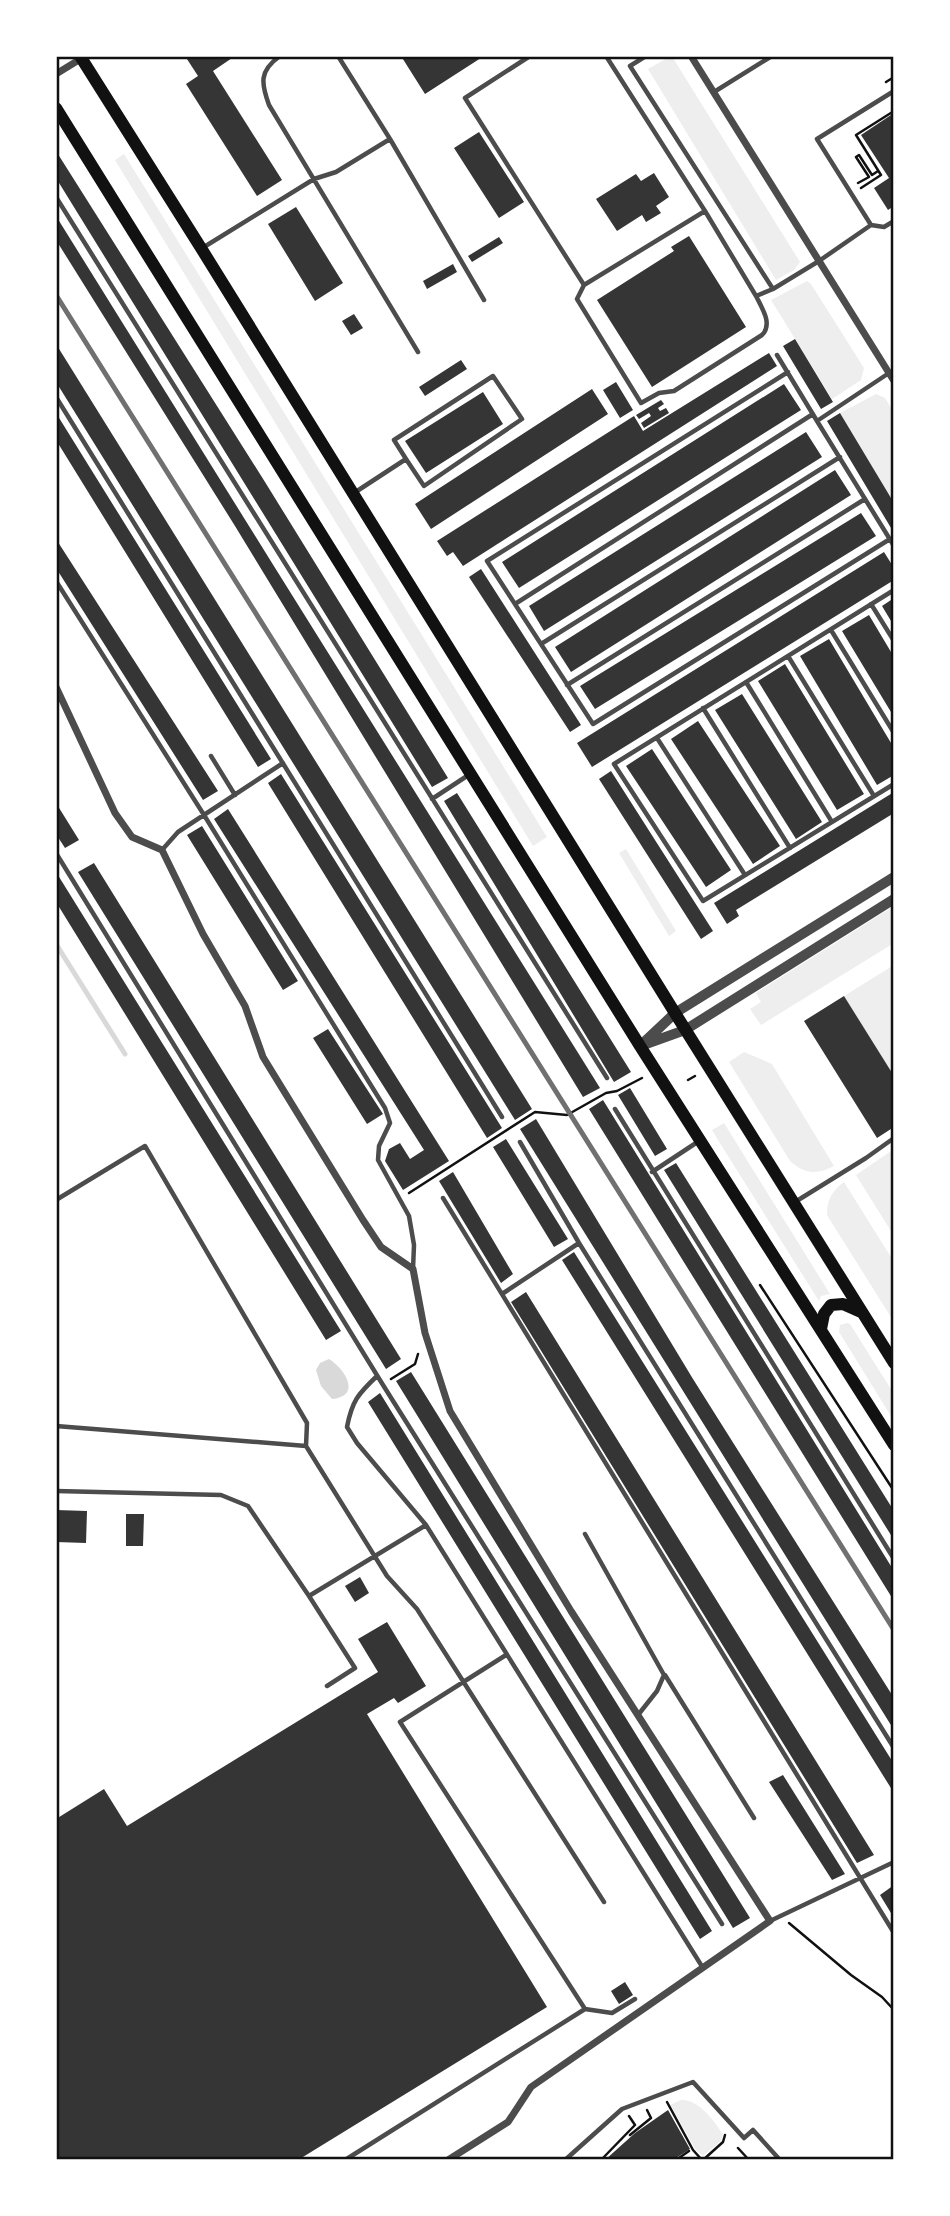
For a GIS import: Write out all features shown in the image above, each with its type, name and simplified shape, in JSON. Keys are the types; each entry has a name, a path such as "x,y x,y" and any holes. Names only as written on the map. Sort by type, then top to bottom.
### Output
{"main road":[{"path":"82,57 894,1363"},
{"path":"56,108 699,1141 894,1446"},
{"path":"821,1329 824,1314 831,1305 842,1304 861,1312"}],"street":[{"path":"691,56 894,381"},
{"path":"56,74 82,57"},
{"path":"56,687 115,813 132,837 162,850 203,934 245,1006 263,1057 363,1220 381,1247 414,1269 425,1333 450,1411 571,1611 770,1921 531,2087 508,2122 448,2160"},
{"path":"640,1046 675,1013 894,877"},
{"path":"640,1046 685,1030 894,899"}],"lane":[{"path":"280,56 272,61 263,75 269,105 418,352"},
{"path":"338,56 484,300"},
{"path":"530,56 466,98 584,285"},
{"path":"606,56 705,211 757,296 767,326 762,335 674,391 659,393 641,403 577,299 584,285 705,211"},
{"path":"646,56 630,66 773,289"},
{"path":"713,92 772,56"},
{"path":"871,225 817,139 894,91"},
{"path":"201,248 314,179 336,172 390,139"},
{"path":"56,197 607,1078"},
{"path":"757,296 819,261 871,225 884,227 894,221"},
{"path":"777,355 894,546"},
{"path":"788,372 487,561 593,724 890,539"},
{"path":"817,421 889,373"},
{"path":"493,376 522,419 424,486 406,459 394,440 493,376"},
{"path":"56,397 502,1117"},
{"path":"515,604 813,414"},
{"path":"541,644 840,457"},
{"path":"353,494 406,459"},
{"path":"567,685 865,499"},
{"path":"56,582 385,1108 390,1123 379,1146 378,1160 409,1216 414,1245 414,1269"},
{"path":"894,590 614,764 703,901 894,784"},
{"path":"871,604 894,641"},
{"path":"830,629 894,733"},
{"path":"788,656 874,796"},
{"path":"746,682 832,822"},
{"path":"703,708 790,848"},
{"path":"657,738 745,875"},
{"path":"211,756 235,794"},
{"path":"162,850 178,832 283,763"},
{"path":"432,799 471,773"},
{"path":"56,853 377,1376 722,1924"},
{"path":"615,1109 894,1559"},
{"path":"794,1203 894,1138"},
{"path":"652,1172 699,1141"},
{"path":"520,1142 579,1243 894,1748"},
{"path":"56,1200 145,1146 307,1423 306,1446 387,1576 417,1609 604,1902"},
{"path":"443,1198 894,1933"},
{"path":"502,1294 579,1243"},
{"path":"377,1376 351,1406 347,1427 357,1443 426,1525 704,1969"},
{"path":"56,1426 306,1446"},
{"path":"56,1491 221,1495 248,1506 355,1668 327,1686"},
{"path":"309,1596 426,1525"},
{"path":"585,1534 664,1675 754,1818"},
{"path":"506,1656 400,1721 585,2009"},
{"path":"638,1715 657,1691 664,1675"},
{"path":"770,1921 894,1863"},
{"path":"345,2160 585,2009 612,2014 635,1999"},
{"path":"565,2160 622,2109 693,2082 744,2138 753,2130 780,2160"}],"path":[{"path":"866,184 881,175 856,135 894,111"},
{"path":"864,180 869,177 856,157 859,155 872,175 878,171"},
{"path":"688,1080 695,1076"},
{"path":"760,1285 894,1491"},
{"path":"383,1385 415,1364 425,1333"},
{"path":"781,1916 851,1975 882,1997 894,2010"},
{"path":"676,2099 667,2102 693,2150 702,2160 723,2143 725,2133"},
{"path":"623,2122 629,2116 657,2106"},
{"path":"630,2134 651,2118 647,2110"},
{"path":"601,2160 635,2125 629,2116"},
{"path":"736,2146 749,2160"},
{"path":"676,2160 689,2151"}],"shaded area":[{"path":"669,57 673,58 800,262 794,270 776,280 648,69"},
{"path":"124,154 547,837 533,846 115,160"},
{"path":"807,281 864,368 861,380 832,399 771,300"},
{"path":"876,394 885,398 894,413 894,503 840,413"},
{"path":"626,849 676,931 669,936 619,853"},
{"path":"894,906 894,943 761,1025 750,1009 761,1002 756,993"},
{"path":"894,965 893,1055 894,1076 844,996"},
{"path":"744,1052 772,1064 834,1166 811,1172 800,1169 790,1161 729,1062"},
{"path":"724,1123 830,1294 821,1296 819,1301 712,1130"},
{"path":"894,1149 894,1236 856,1175"},
{"path":"844,1182 894,1262 894,1322 827,1215 831,1196"},
{"path":"847,1323 894,1394 894,1421 839,1332 840,1325"},
{"path":"329,1359 345,1375 348,1382 346,1393 332,1399 321,1386 316,1370 320,1363"},
{"path":"681,2100 700,2107 723,2134 721,2141 703,2156 696,2150 670,2105"}],"building":[{"path":"185,56 235,56 213,71 282,180 257,196 186,84 198,76"},
{"path":"401,56 484,56 425,94"},
{"path":"894,113 894,206 888,210 874,188 889,178 861,135"},
{"path":"479,132 524,202 499,218 454,148"},
{"path":"56,151 448,778 432,787 56,178"},
{"path":"654,173 669,197 656,206 661,213 646,222 642,215 617,231 596,199 636,174 641,181"},
{"path":"296,207 343,283 315,301 268,224"},
{"path":"56,216 600,1088 583,1097 235,526 56,240"},
{"path":"689,236 746,327 652,387 597,300 674,251 671,247"},
{"path":"499,237 503,243 472,262 468,256"},
{"path":"453,264 457,272 427,289 423,281"},
{"path":"354,314 363,328 351,335 342,321"},
{"path":"795,339 833,402 821,409 783,346"},
{"path":"56,344 532,1109 515,1120 56,382"},
{"path":"769,353 777,366 463,566 453,552 447,556 437,541 634,416 643,431"},
{"path":"461,360 467,369 425,396 419,387"},
{"path":"616,382 633,410 620,418 603,390"},
{"path":"784,384 801,410 519,588 502,562"},
{"path":"592,389 608,414 431,529 415,504"},
{"path":"483,392 503,424 426,473 405,441"},
{"path":"661,400 664,404 658,408 660,411 666,408 669,413 644,428 641,423 651,416 649,413 639,419 636,415"},
{"path":"56,413 271,759 258,767 56,440"},
{"path":"840,413 894,503 894,533 827,421"},
{"path":"806,432 822,457 544,631 529,606"},
{"path":"835,470 851,495 571,672 555,647"},
{"path":"861,513 876,536 595,709 580,686"},
{"path":"56,539 218,791 203,800 56,568"},
{"path":"884,552 894,568 894,580 592,767 577,743"},
{"path":"481,569 581,725 570,732 469,577"},
{"path":"894,598 894,626 882,606"},
{"path":"869,615 894,657 894,717 842,631"},
{"path":"829,639 894,748 894,775 877,785 800,656"},
{"path":"785,664 864,794 837,810 758,681"},
{"path":"742,694 822,822 796,839 715,710"},
{"path":"698,721 780,846 753,864 671,739"},
{"path":"652,749 731,870 706,887 626,766"},
{"path":"611,771 713,931 701,939 599,779"},
{"path":"281,774 502,1128 487,1138 268,783"},
{"path":"894,792 894,813 736,910 739,916 727,924 714,903"},
{"path":"457,793 631,1072 614,1082 444,801"},
{"path":"56,803 79,840 65,848 56,834"},
{"path":"228,809 449,1161 403,1190 385,1161 389,1149 400,1143 410,1159 424,1150 214,819"},
{"path":"202,826 298,981 283,990 187,835"},
{"path":"94,863 401,1359 386,1369 78,872"},
{"path":"56,872 341,1331 326,1340 56,902"},
{"path":"844,996 894,1076 894,1127 877,1138 804,1021"},
{"path":"328,1029 383,1114 367,1124 313,1038"},
{"path":"630,1088 667,1149 655,1156 618,1095"},
{"path":"603,1100 894,1571 894,1601 589,1109"},
{"path":"536,1119 693,1379 894,1698 894,1730 520,1129"},
{"path":"506,1139 568,1239 554,1247 493,1147"},
{"path":"676,1163 894,1511 894,1540 664,1170"},
{"path":"453,1172 513,1274 501,1283 439,1181"},
{"path":"574,1252 894,1764 894,1793 562,1260"},
{"path":"526,1292 874,1855 857,1863 511,1302"},
{"path":"411,1372 750,1918 733,1928 396,1381"},
{"path":"380,1393 712,1931 700,1939 368,1402"},
{"path":"56,1510 87,1511 86,1543 56,1542"},
{"path":"126,1514 144,1514 143,1546 126,1546"},
{"path":"360,1577 369,1593 355,1602 345,1586"},
{"path":"387,1622 426,1686 398,1703 394,1698 367,1714 547,2007 298,2160 56,2160 56,1819 104,1789 127,1826 378,1672 358,1639"},
{"path":"783,1775 845,1874 832,1880 769,1782"},
{"path":"894,1885 894,1918 880,1895"},
{"path":"625,1982 633,1995 619,2004 611,1991"},
{"path":"668,2110 690,2149 673,2160 605,2160 635,2133"}],"waterway":[{"path":"56,944 125,1054"}],"railway":[{"path":"56,295 894,1630"}]}
